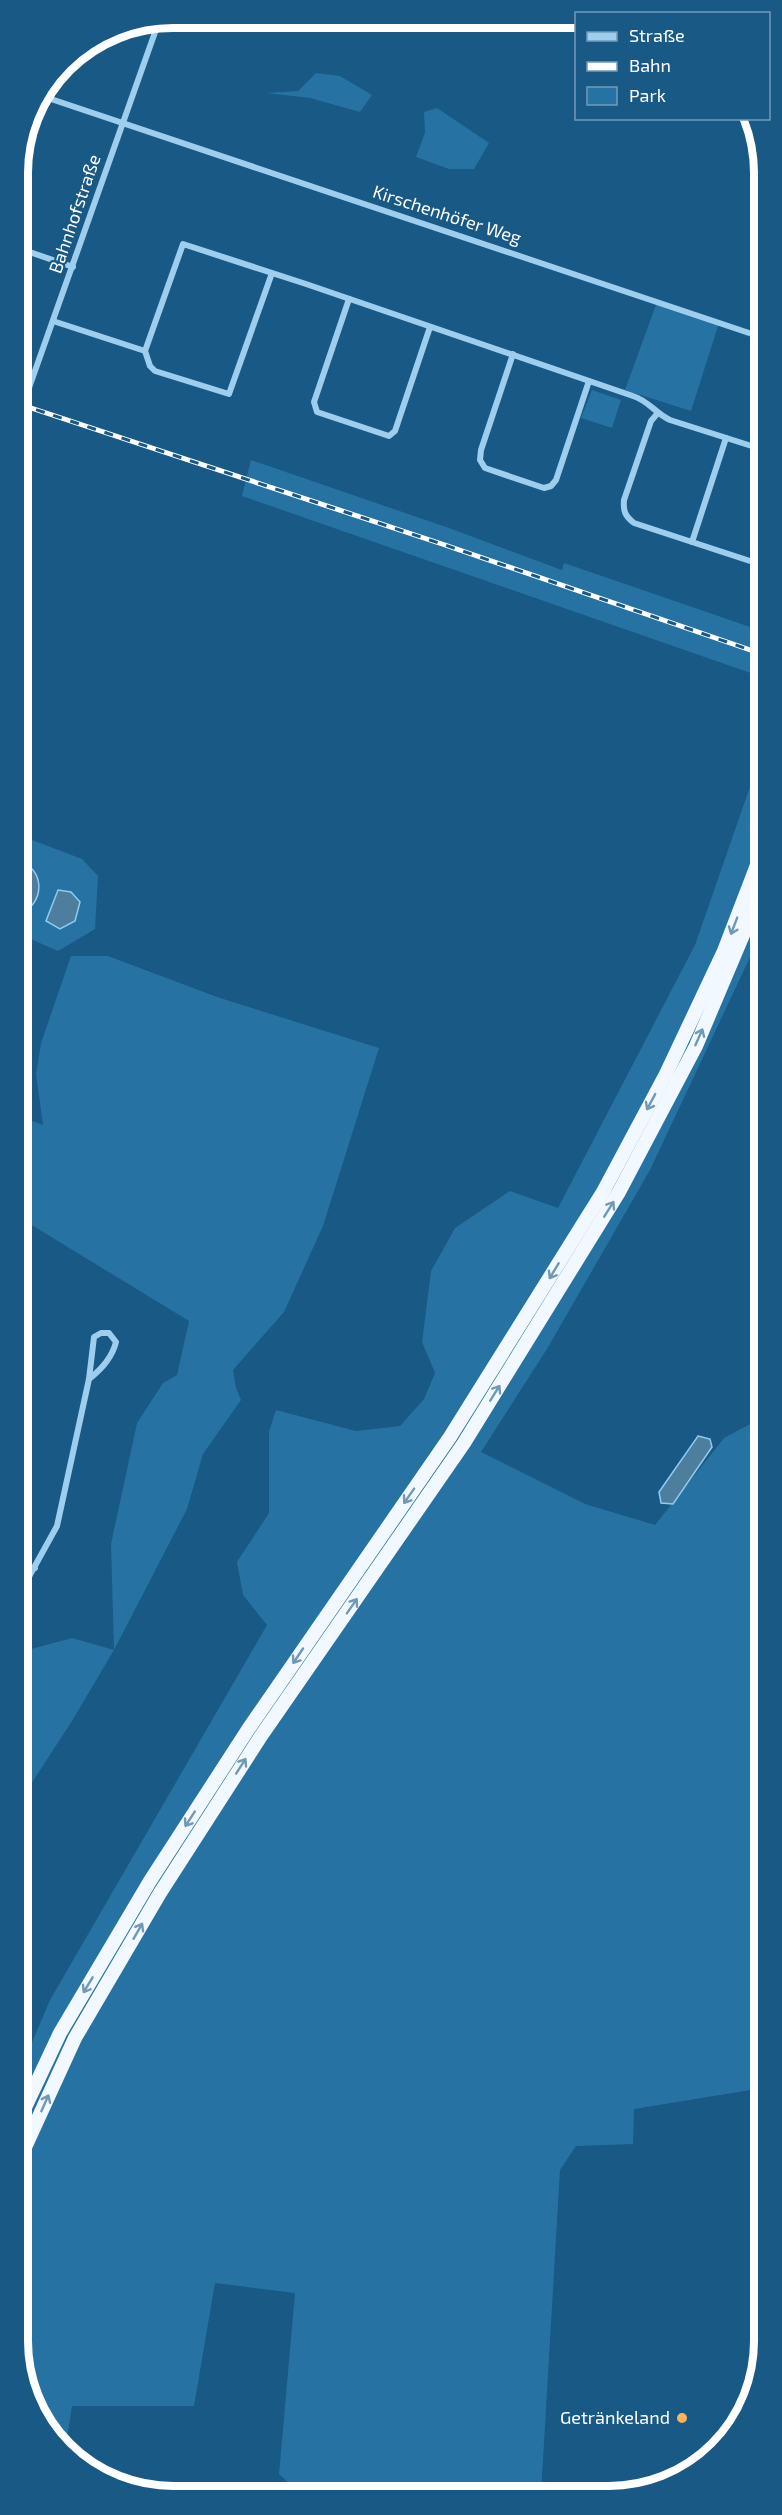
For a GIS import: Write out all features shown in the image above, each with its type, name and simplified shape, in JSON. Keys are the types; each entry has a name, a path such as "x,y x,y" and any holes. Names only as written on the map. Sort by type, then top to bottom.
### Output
{"highway":[{"path":"29,2099 60,2033 150,1881 249,1728 446,1442 603,1192 666,1074 724,951 754,874"},
{"path":"29,2139 75,2038 160,1893 261,1736 464,1443 619,1192 696,1046 754,910"}],"street":[{"name":"Bahnhofstraße","path":"29,388 156,30"},
{"name":"Kirschenhöfer Weg","path":"50,99 754,335"},
{"path":"272,273 229,394 155,371 150,366 145,351 183,244 306,284 643,399 652,405 657,414 754,447"},
{"path":"29,252 73,267"},
{"path":"349,299 314,402 316,412 389,436 395,431 430,327"},
{"path":"53,321 145,351"},
{"path":"513,354 481,450 480,460 485,468 544,488 550,486 556,480 589,381"},
{"path":"657,414 651,421 624,500 625,513 634,523 754,561"},
{"path":"692,542 726,438"},
{"path":"29,1578 57,1526 89,1379 94,1337 101,1333 109,1333 116,1342 114,1350 101,1370 89,1379"},
{"path":"29,1569 35,1568"}],"green space":[{"path":"316,73 340,76 372,95 360,112 310,98 266,93 298,91"},
{"path":"437,108 489,143 474,169 449,169 416,157 425,133 424,112"},
{"path":"657,302 719,323 691,411 625,390"},
{"path":"592,390 621,400 612,428 581,418"},
{"path":"251,460 449,528 562,570 564,563 754,628 754,674 242,496"},
{"path":"754,776 752,953 650,1170 547,1349 481,1452 585,1504 655,1525 724,1438 753,1422 753,2090 634,2109 633,2144 576,2146 560,2170 541,2486 292,2486 279,2474 295,2293 215,2283 194,2406 72,2406 67,2440 43,2406 31,2370 29,2351 29,2049 50,2000 267,1625 243,1595 237,1562 269,1513 269,1431 276,1410 356,1431 400,1426 424,1399 435,1373 422,1342 431,1271 455,1228 510,1191 558,1208 695,945"},
{"path":"29,839 82,859 98,876 95,929 58,951 29,938"},
{"path":"71,956 108,956 217,997 379,1048 323,1226 284,1312 233,1370 241,1400 203,1454 187,1509 114,1650 111,1544 137,1423 163,1383 177,1375 189,1321 29,1223 29,1120 43,1125 36,1074 41,1043"},
{"path":"72,1638 114,1650 29,1788 29,1650"}],"shaded area":[{"path":"29,866 38,879 38,895 29,908"},
{"path":"58,890 71,892 80,902 75,921 60,929 46,921"},
{"path":"698,1436 710,1439 712,1447 673,1504 661,1503 659,1492"}],"railway":[{"path":"29,407 445,545 754,651"}],"place":[{"name":"Getränkeland","path":"682,2418"}]}
